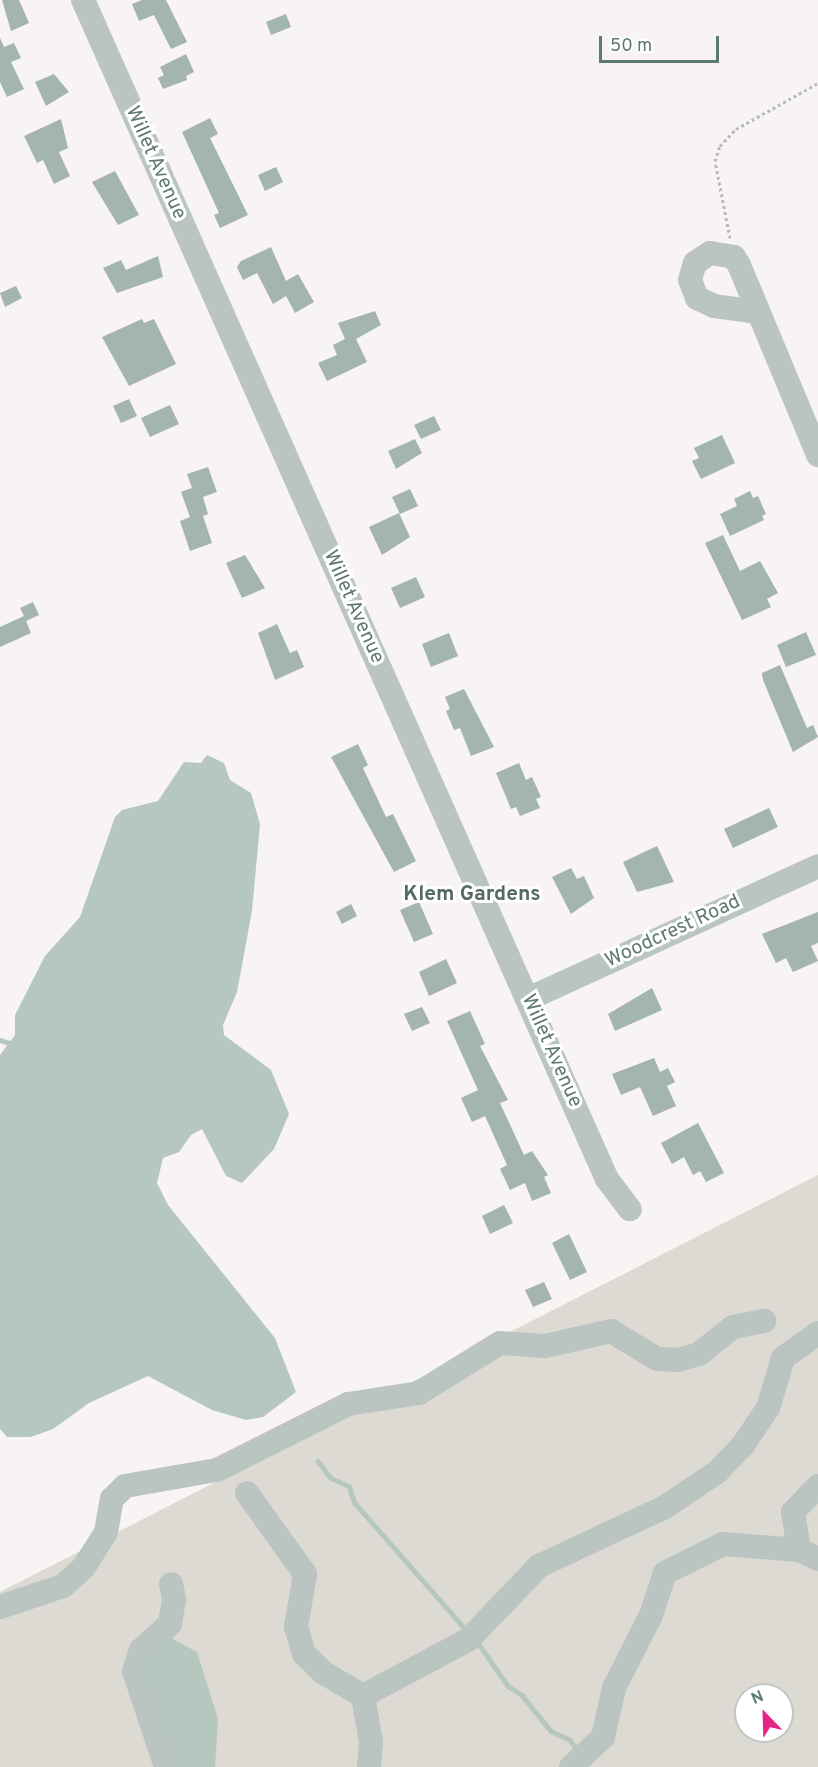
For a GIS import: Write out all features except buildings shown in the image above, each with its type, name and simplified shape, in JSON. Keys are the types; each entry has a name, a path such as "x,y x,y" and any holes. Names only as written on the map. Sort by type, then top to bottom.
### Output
{"street":[{"name":"Willet Avenue","path":"83,0 607,1179 630,1209"},
{"path":"758,312 818,455"},
{"name":"Woodcrest Road","path":"528,999 818,866"},
{"path":"0,1607 63,1586 84,1567 106,1532 112,1499 125,1486 217,1470 348,1404 419,1394 500,1343 545,1346 611,1331 657,1359 678,1360 699,1354 733,1327 764,1321"},
{"path":"363,1696 475,1634 539,1566 664,1507 717,1472 743,1445 768,1408 783,1358 818,1333"},
{"path":"580,1759 603,1737 614,1688 651,1615 664,1573 723,1544 808,1555 793,1512 818,1486"},
{"path":"247,1493 305,1574 296,1628 304,1654 324,1673 363,1696 371,1742 369,1767"},
{"path":"166,1767 134,1671 141,1650 170,1624 174,1599 171,1584"}],"path":[{"path":"731,242 716,162 720,146 736,129 818,83"}],"shaded area":[{"path":"207,755 224,763 230,780 251,793 260,824 252,911 237,992 223,1025 224,1035 271,1070 289,1114 274,1149 242,1183 226,1176 202,1129 191,1135 179,1152 163,1158 157,1183 168,1205 275,1338 296,1392 263,1417 246,1420 212,1410 148,1376 89,1403 53,1429 31,1437 7,1437 0,1429 0,1055 15,1035 15,1015 45,956 80,917 115,817 122,810 158,801 184,762 201,763"},
{"path":"818,1175 818,1767 0,1767 0,1592"},
{"path":"169,1637 197,1652 218,1719 215,1767 174,1767 146,1674 152,1648"}],"waterway":[{"path":"0,1040 9,1043"},
{"path":"318,1461 331,1478 349,1486 355,1503 467,1631"},
{"path":"477,1641 508,1686 522,1695 551,1731 570,1740 578,1751"}],"district":[{"name":"Klem Gardens","path":"472,895"}]}
